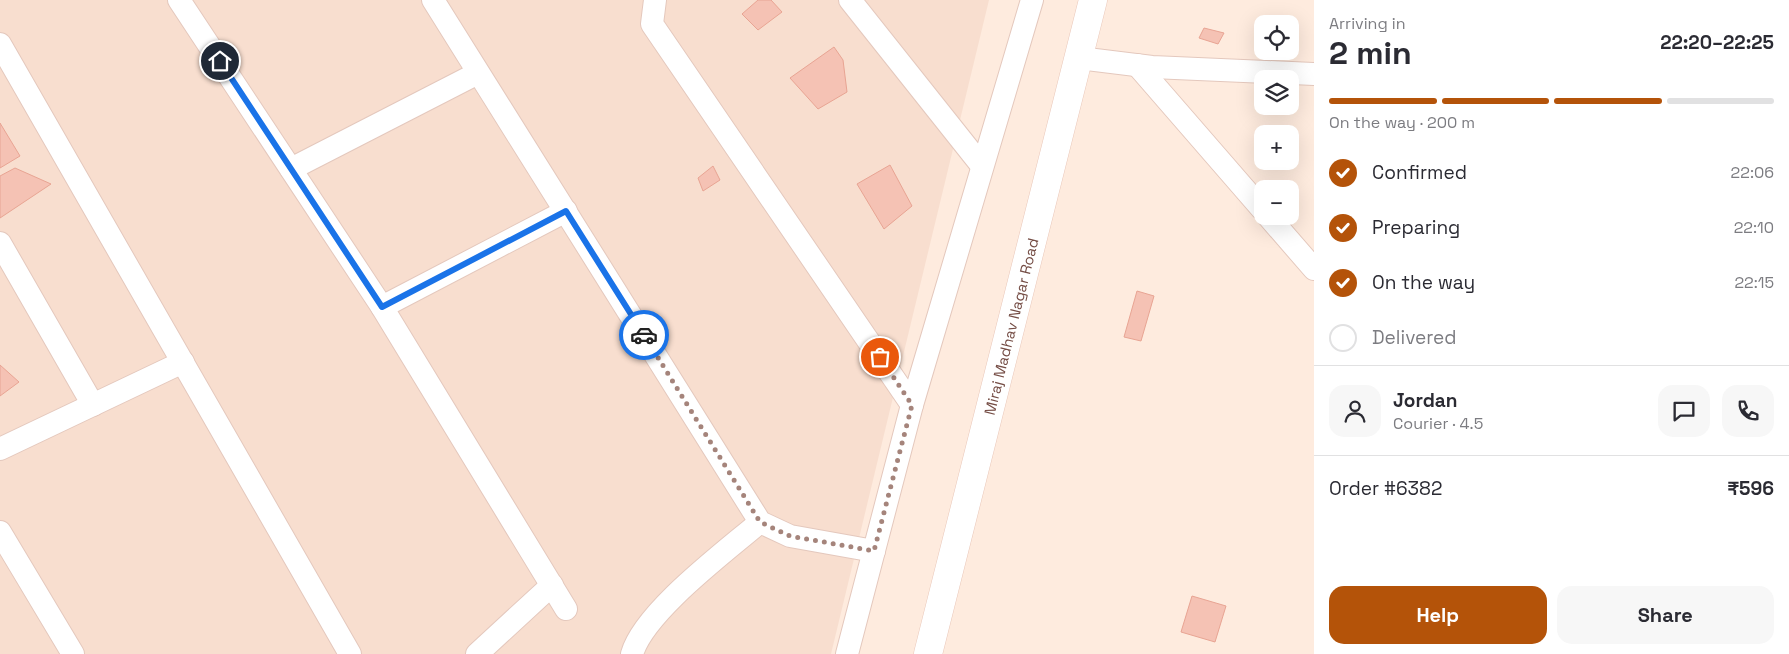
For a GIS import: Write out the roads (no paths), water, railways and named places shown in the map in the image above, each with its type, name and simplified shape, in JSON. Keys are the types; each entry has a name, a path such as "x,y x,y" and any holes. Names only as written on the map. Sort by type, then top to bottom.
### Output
{"street":[{"path":"179,0 382,307 566,609"},
{"path":"433,0 760,522 790,536 874,551"},
{"path":"655,0 652,24 912,405"},
{"path":"850,0 982,166"},
{"path":"847,654 912,405 1032,0"},
{"name":"Miraj Madhav Nagar Road","path":"928,654 1093,0"},
{"path":"0,44 350,654"},
{"path":"1079,58 1137,65 1314,74"},
{"path":"1137,65 1254,201"},
{"path":"291,169 478,73"},
{"path":"382,307 566,211"},
{"path":"1276,225 1314,269"},
{"path":"0,243 93,405"},
{"path":"0,449 183,362"},
{"path":"632,654 635,644 666,603 760,522"},
{"path":"0,532 73,654"},
{"path":"477,654 552,585"}]}
